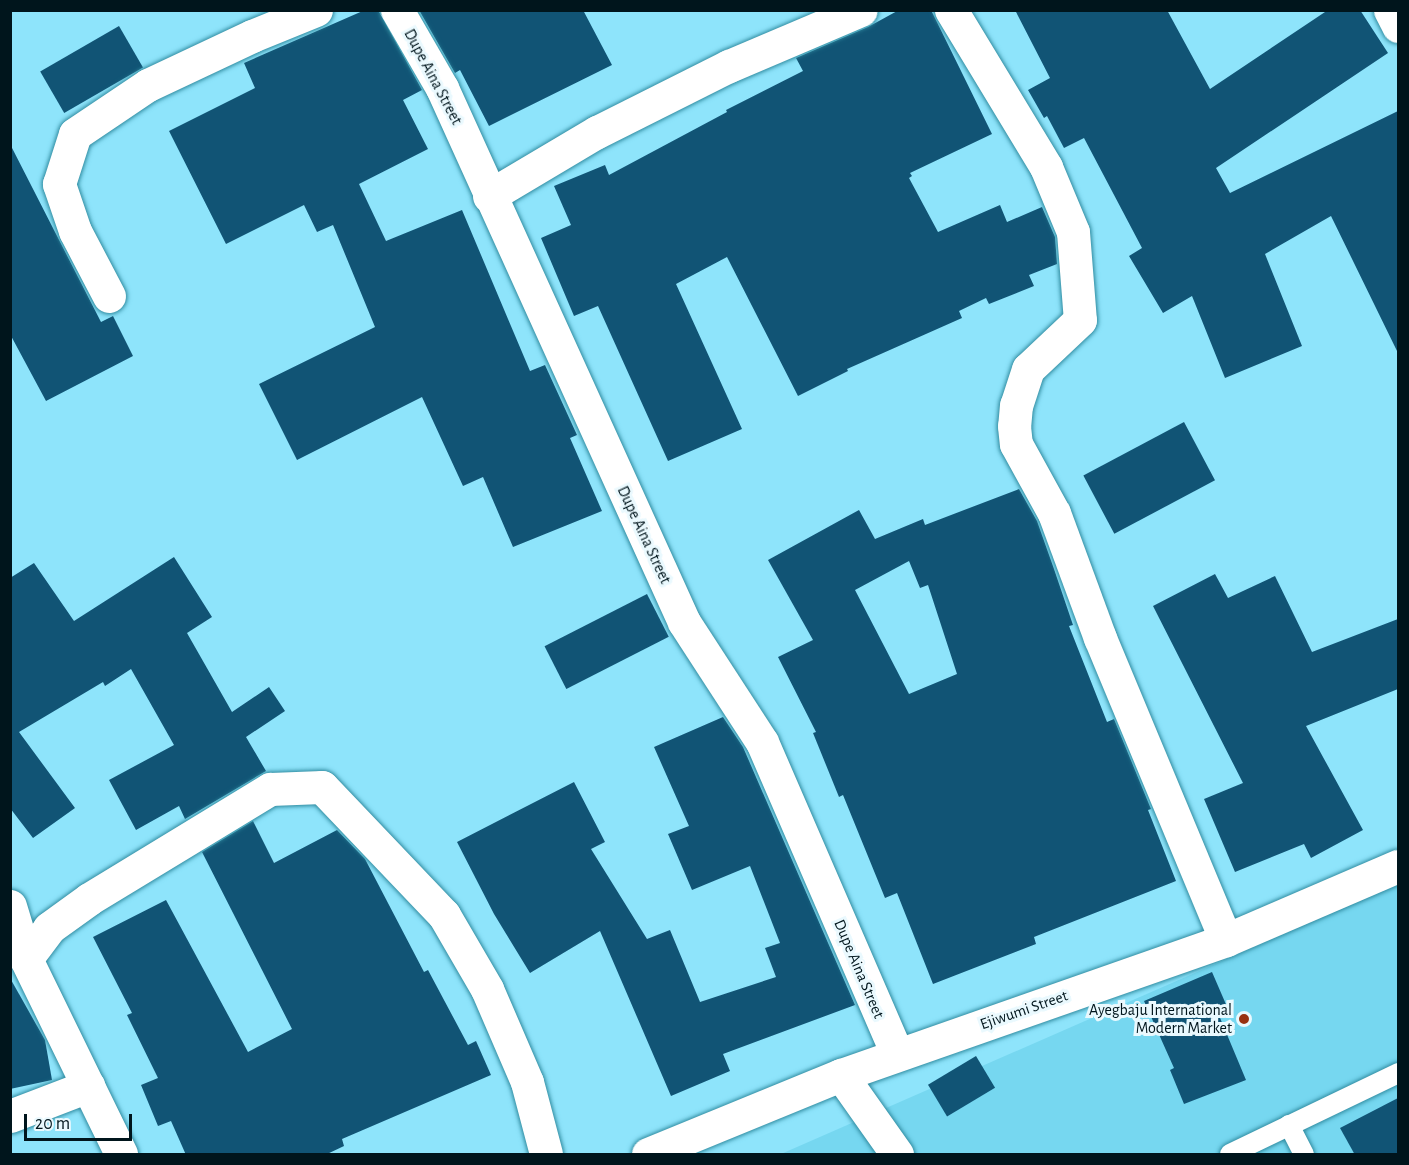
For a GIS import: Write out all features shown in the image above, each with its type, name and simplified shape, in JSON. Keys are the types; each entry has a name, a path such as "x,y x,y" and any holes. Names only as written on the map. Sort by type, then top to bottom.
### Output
{"street":[{"path":"109,296 75,231 59,184 75,134 148,85 252,36 316,10"},
{"name":"Dupe Aina Street","path":"397,10 442,87 489,196 684,622 762,742 897,1054"},
{"path":"489,196 597,132 729,66 861,10"},
{"path":"951,10 1046,167 1073,232 1080,320 1028,369 1016,405 1014,426 1016,444 1054,513 1100,638 1226,940"},
{"path":"1390,10 1398,26"},
{"path":"26,959 49,928 89,899 270,789 322,787 444,915 488,989 523,1071 546,1155"},
{"name":"Ejiwumi Street","path":"648,1155 897,1054 1226,940 1398,866"},
{"path":"10,906 26,959 121,1155"},
{"path":"841,1075 897,1155"},
{"path":"10,1116 88,1086"}],"lane":[{"path":"1230,1155 1398,1073"},
{"path":"1289,1125 1305,1155"}],"shaded area":[{"name":"Ayegbaju International Modern Market","path":"1398,884 1398,1154 781,1154"}],"building":[{"path":"365,10 378,10 422,90 403,100 428,149 359,184 386,241 462,210 530,371 545,365 577,435 570,438 602,511 513,547 483,477 463,486 422,397 297,460 259,384 375,327 333,225 317,232 304,205 226,244 169,131 255,88 244,63"},
{"path":"419,10 583,10 612,65 489,126 460,70 455,73"},
{"path":"899,10 931,10 992,134 910,173 912,176 909,178 938,232 1000,205 1007,222 1042,207 1055,237 1057,264 1029,275 1034,286 989,304 986,298 959,311 962,318 847,369 848,371 798,396 727,257 676,284 742,429 668,461 598,306 574,316 541,238 571,225 554,186 605,165 609,175 727,112 726,110 803,71 796,58 868,27"},
{"path":"1015,10 1167,10 1210,89 1328,10 1360,10 1388,53 1216,168 1230,193 1398,111 1398,353 1331,216 1265,254 1302,346 1225,378 1192,296 1163,313 1129,256 1142,248 1084,138 1064,148 1047,116 1044,118 1028,90 1050,78"},
{"path":"119,26 143,68 64,113 40,72"},
{"path":"10,144 101,322 113,316 133,356 46,401 10,334"},
{"path":"1184,422 1215,480 1114,534 1083,476"},
{"path":"1019,489 1037,521 1073,625 1069,626 1107,722 1114,719 1151,809 1148,810 1176,881 1034,937 1036,944 933,984 897,893 885,898 843,795 839,797 813,733 816,732 778,657 813,640 768,560 859,510 875,539 923,519 925,525","holes":["909,561 920,588 928,585 957,674 909,694 855,590"]},
{"path":"174,557 212,617 187,633 232,712 269,687 285,711 246,737 266,771 185,819 179,806 136,830 109,780 174,745 131,669 105,686 103,682 19,732 75,808 33,838 10,808 10,578 34,563 74,621"},
{"path":"1215,574 1228,598 1275,576 1312,652 1398,619 1398,689 1306,726 1363,830 1311,858 1304,844 1235,872 1204,799 1243,783 1153,606"},
{"path":"647,594 669,637 566,689 545,646"},
{"path":"723,717 743,747 855,1005 723,1054 730,1071 671,1096 600,931 530,973 494,914 457,842 574,782 605,842 591,849 647,939 670,930 700,1002 776,977 765,948 780,943 750,866 692,890 668,834 689,826 654,747"},
{"path":"253,821 274,863 337,830 365,859 424,972 428,970 468,1045 476,1041 491,1075 342,1139 344,1146 325,1155 186,1155 171,1121 158,1126 141,1085 158,1078 127,1015 132,1013 93,937 166,900 248,1052 292,1029 202,852"},
{"path":"1212,972 1228,1009 1218,1013 1246,1080 1184,1104 1170,1070 1174,1068 1144,1001"},
{"path":"10,978 45,1040 52,1080 10,1089"},
{"path":"976,1056 995,1088 947,1117 928,1085"},
{"path":"1398,1098 1398,1155 1355,1155 1340,1128"}],"place":[{"name":"Ayegbaju International Modern Market","path":"1244,1019"}]}
